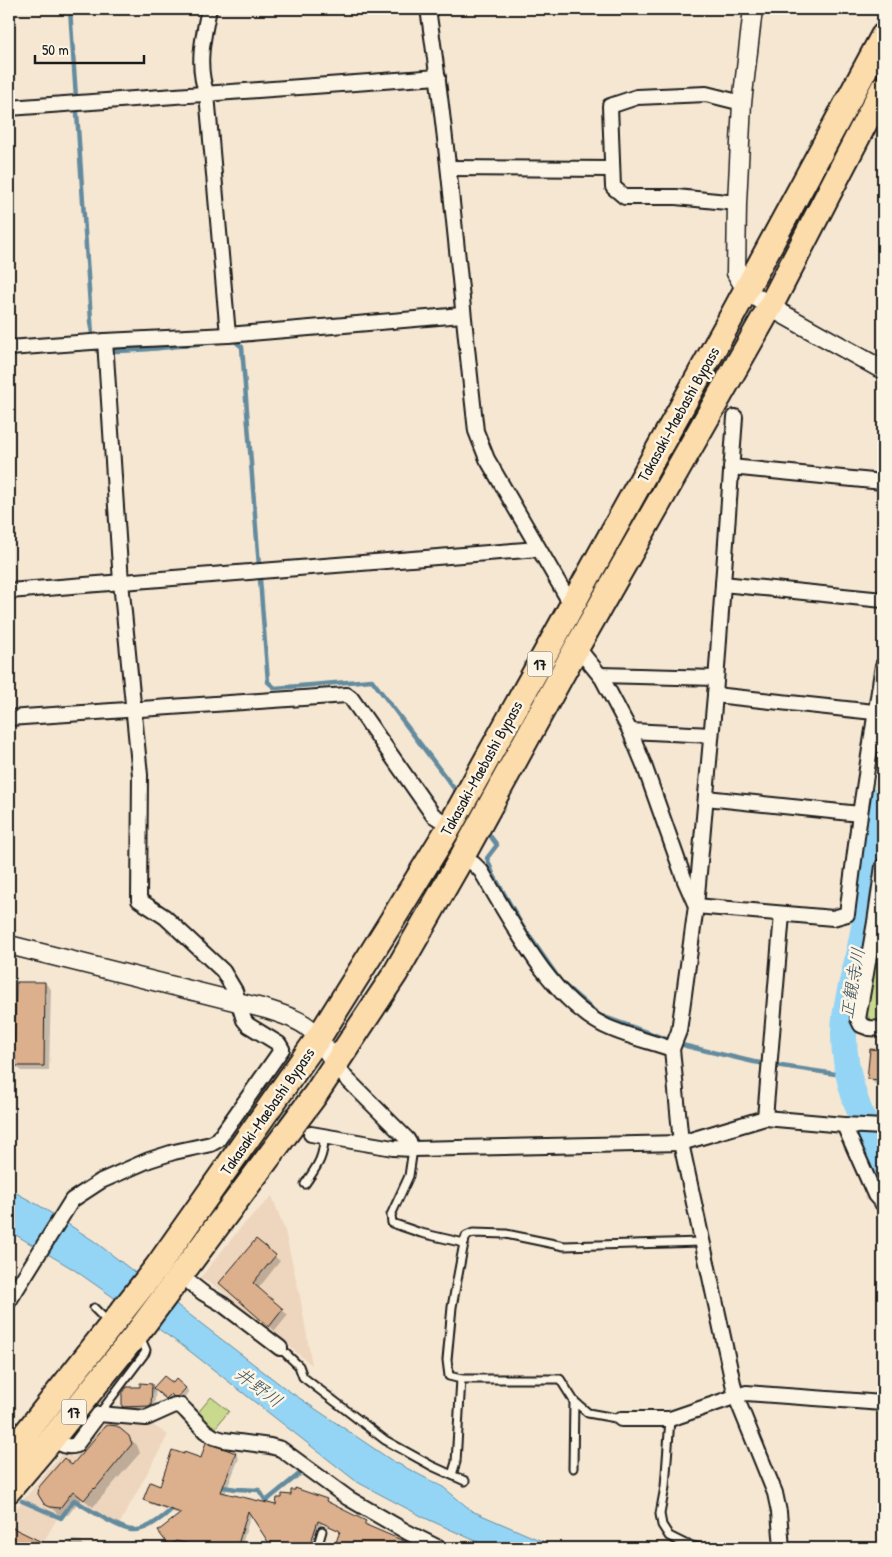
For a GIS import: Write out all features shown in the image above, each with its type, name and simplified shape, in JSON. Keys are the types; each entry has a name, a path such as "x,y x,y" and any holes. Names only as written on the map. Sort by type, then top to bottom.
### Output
{"highway":[{"name":"Takasaki-Maebashi Bypass","path":"9,1490 138,1332 171,1275 450,826 746,290 883,36"},
{"name":"Takasaki-Maebashi Bypass","path":"9,1455 115,1321 171,1275 336,1065 396,974 577,647 770,307 883,88"}],"street":[{"path":"210,9 202,44 201,80 207,94 228,335"},
{"path":"428,9 449,168 462,315 476,431 487,459 572,606"},
{"path":"753,9 742,103 736,274 746,290 770,307 883,370"},
{"path":"9,108 438,77"},
{"path":"737,203 676,197 625,197 613,187 610,106 637,97 706,94 742,103"},
{"path":"449,168 612,169"},
{"path":"9,348 228,335 462,315"},
{"path":"9,1301 68,1204 81,1193 101,1181 149,1160 211,1144 218,1140 256,1091 282,1049 280,1044 248,1025 244,1020 231,982 224,971 165,917 139,900 140,785 121,582 105,341"},
{"path":"735,417 715,695 696,906 679,1033 672,1048 681,1144 701,1242 736,1397 775,1492 782,1548"},
{"path":"732,467 883,482"},
{"path":"9,590 538,549"},
{"path":"723,584 883,600"},
{"path":"577,647 600,675 630,731 696,906"},
{"path":"696,906 833,918 847,914 860,814 880,712 883,665"},
{"path":"600,675 716,678"},
{"path":"9,718 347,695 351,698 433,815 450,826"},
{"path":"715,695 880,712"},
{"path":"630,731 711,736"},
{"path":"706,798 860,814"},
{"path":"462,857 481,870 535,959 555,986 574,1005 604,1026 672,1048"},
{"path":"883,866 879,922 858,1018 862,1026 883,1030"},
{"path":"765,1118 782,914"},
{"path":"9,945 238,1002 293,1018 312,1029 346,1078 407,1139 413,1150"},
{"path":"318,1135 413,1150 681,1144 765,1118 883,1127"},
{"path":"849,1125 876,1195 883,1204"},
{"path":"171,1275 222,1304 280,1348"},
{"path":"621,1419 670,1419 746,1393 883,1403"},
{"path":"52,1439 72,1447 76,1445 99,1414 146,1418 169,1406 181,1406 205,1431 214,1436 224,1440 281,1449 348,1498 383,1519 439,1548"}],"lane":[{"path":"306,1184 320,1162 324,1151 318,1135"},
{"path":"413,1150 409,1176 391,1215 392,1223 421,1233 464,1243"},
{"path":"621,1419 588,1414 574,1401 560,1379 460,1379 449,1376 447,1360 452,1307 466,1236 473,1233 506,1234 564,1246 701,1242"},
{"path":"94,1308 115,1321"},
{"path":"99,1414 145,1353 144,1345 138,1332"},
{"path":"280,1348 299,1366 303,1377 385,1440 465,1481"},
{"path":"452,1475 456,1462 460,1379"},
{"path":"573,1468 574,1401"},
{"path":"670,1419 665,1487 660,1514 662,1525 670,1536 685,1544 701,1548"},
{"path":"317,1548 322,1531"}],"shaded area":[{"path":"272,1196 285,1231 300,1296 312,1365 215,1286 200,1278 241,1227"},
{"path":"113,1418 149,1422 168,1435 119,1525 74,1500 61,1518 58,1517 40,1548 9,1548 9,1517 64,1451 73,1457 105,1422"}],"green space":[{"path":"883,931 883,1023 873,1022 866,1014 879,935"},
{"path":"211,1397 229,1411 212,1432 196,1415"}],"water":[{"name":"井野川","path":"9,1189 40,1206 94,1241 286,1389 391,1460 443,1487 472,1511 558,1548 491,1548 425,1518 357,1482 187,1349 73,1269 9,1231"}],"building":[{"path":"16,982 45,982 44,1066 14,1066"},
{"path":"870,1049 883,1050 883,1080 867,1079"},
{"path":"256,1239 276,1255 253,1283 283,1309 269,1327 219,1283"},
{"path":"164,1376 173,1383 176,1379 186,1388 178,1397 174,1397 171,1394 166,1399 153,1388"},
{"path":"140,1383 152,1384 151,1406 122,1407 122,1394 127,1387 140,1387"},
{"path":"105,1426 117,1426 129,1436 132,1444 95,1489 84,1500 73,1491 60,1508 44,1504 38,1494 39,1487 64,1458 72,1465"},
{"path":"206,1442 236,1453 221,1492 276,1505 277,1498 282,1498 282,1494 291,1495 291,1490 295,1490 295,1488 327,1499 326,1501 366,1521 364,1524 420,1548 334,1548 340,1531 318,1521 309,1548 272,1548 248,1511 237,1548 206,1548 176,1541 169,1546 158,1531 181,1513 143,1500 150,1482 160,1486 172,1450 201,1458"},
{"path":"9,1526 54,1548 17,1548 9,1544"}],"waterway":[{"path":"70,9 92,335 97,351 142,350 216,342"},
{"path":"231,341 235,341 242,347 268,682 275,688 372,680 459,795"},
{"name":"正観寺川","path":"883,798 866,914 844,1023 845,1050 851,1084 868,1133 883,1163"},
{"path":"485,829 497,845 487,858 493,874 523,927 562,983 599,1015 686,1046 754,1062 849,1076"},
{"path":"217,1486 259,1490 266,1501 303,1471"},
{"path":"22,1501 61,1518 74,1500 94,1513 132,1530 142,1529 151,1525 174,1506"}],"tunnel":[{"path":"258,1093 311,1134"}]}
